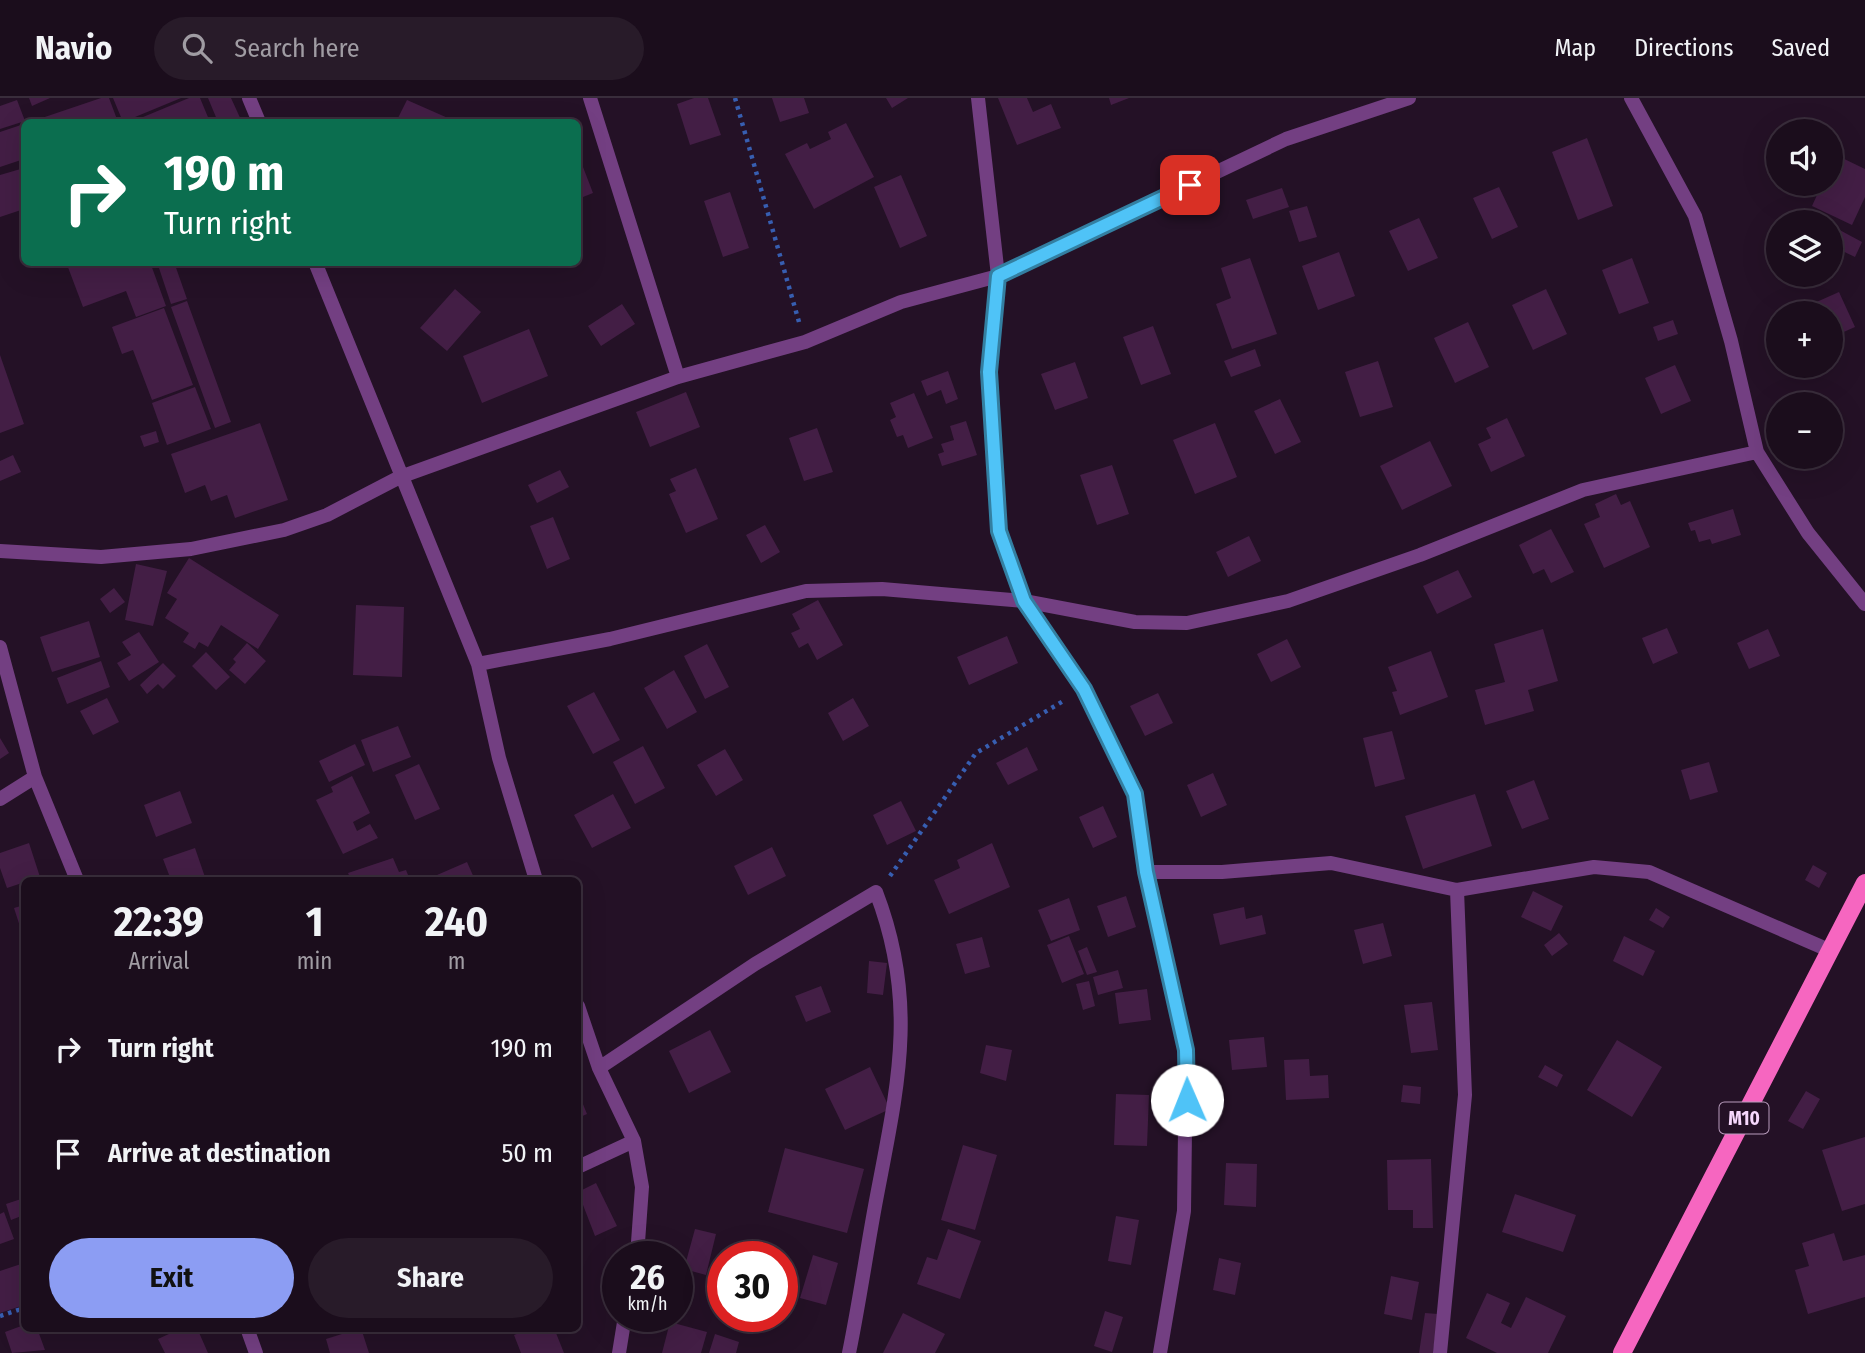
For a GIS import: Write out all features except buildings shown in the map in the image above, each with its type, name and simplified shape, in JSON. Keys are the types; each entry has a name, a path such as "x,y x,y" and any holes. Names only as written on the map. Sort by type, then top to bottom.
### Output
{"main road":[{"name":"M10","path":"1622,1353 1865,883"}],"street":[{"path":"249,98 258,119"},
{"path":"590,98 678,377"},
{"path":"978,98 998,276 989,372 999,531 1024,601 1084,689 1135,794 1146,872 1186,1050 1184,1211 1160,1353"},
{"path":"0,551 101,557 191,549 284,530 316,519 400,477 678,377 805,342 901,302 998,276 1286,139 1409,98"},
{"path":"1631,98 1695,216 1731,341 1756,452 1808,533 1865,604"},
{"path":"317,266 478,664 499,758 536,877"},
{"path":"478,664 610,639 806,592 882,589 1024,601 1135,622 1187,623 1288,601 1420,555 1583,490 1756,452"},
{"path":"0,647 36,777 76,877"},
{"path":"0,799 36,777"},
{"path":"1146,872 1222,872 1331,863 1457,890 1594,867 1649,872 1831,951"},
{"path":"1440,1353 1465,1095 1457,890"},
{"path":"599,1068 755,964 877,892 892,933 899,982 902,1056 889,1143 849,1353"},
{"path":"581,1015 599,1068 634,1141 642,1187 638,1241"},
{"path":"581,1166 634,1141"},
{"path":"248,1332 256,1353"},
{"path":"620,1353 623,1332"}],"path":[{"path":"735,98 805,342"},
{"path":"877,892 909,853 976,753 1084,689"},
{"path":"0,1316 21,1309"}],"route":[{"path":"1187,1100 1186,1050 1146,872 1135,794 1084,689 1024,601 999,531 989,372 998,276 1190,185"}]}
